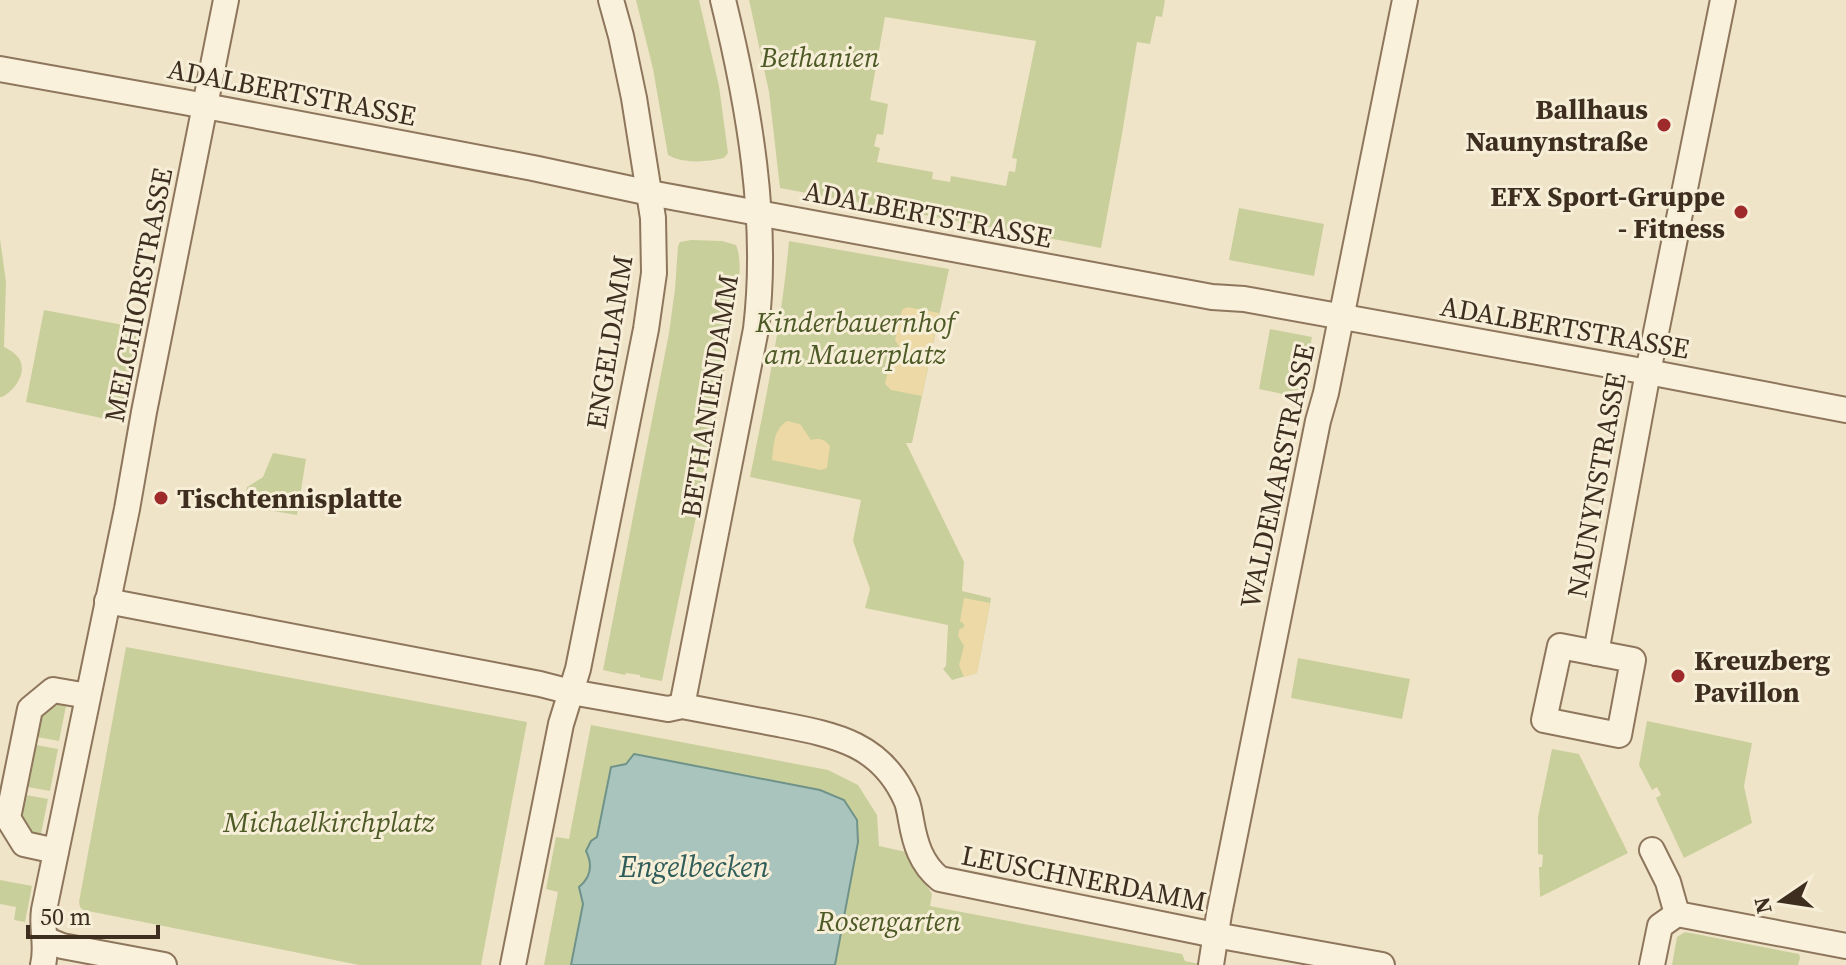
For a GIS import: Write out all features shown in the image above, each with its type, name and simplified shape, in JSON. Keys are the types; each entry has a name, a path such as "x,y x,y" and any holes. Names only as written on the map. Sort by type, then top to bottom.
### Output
{"street":[{"name":"MELCHIORSTRASSE","path":"107,601 226,0"},
{"name":"ENGELDAMM","path":"571,692 651,302 654,246 650,193 628,65 611,0"},
{"name":"BETHANIENDAMM","path":"682,706 756,329 761,257 750,133 723,0"},
{"name":"WALDEMARSTRASSE","path":"1211,965 1311,453 1405,0"},
{"name":"NAUNYNSTRASSE","path":"1596,653 1648,372 1723,0"},
{"name":"ADALBERTSTRASSE","path":"0,69 1197,295 1244,299 1846,410"},
{"path":"43,965 46,952 42,921 107,601 571,692 561,724 513,965"},
{"path":"56,851 24,844 8,818 9,764 30,709 53,690 88,696"},
{"name":"LEUSCHNERDAMM","path":"571,692 668,709 682,706 827,734 853,743 886,768 894,779 908,804 920,855 931,872 940,879 1215,935 1382,965"},
{"path":"1652,850 1668,882 1677,914"},
{"path":"1652,965 1660,926 1677,914 1843,950"},
{"path":"45,939 62,946 164,965"}],"green space":[{"path":"636,0 699,0 719,86 728,153 724,158 695,161 668,155 653,69"},
{"name":"Bethanien","path":"749,0 1165,0 1162,17 1156,16 1150,44 1137,42 1101,248 780,188 769,92","holes":["885,17 1036,41 1012,158 1017,159 1015,172 1009,171 1006,186 951,176 950,182 932,179 933,172 877,162 880,148 874,146 877,134 883,135 888,104 870,100"]},
{"path":"1239,208 1324,224 1314,276 1229,260"},
{"path":"0,239 6,282 4,347 15,354 22,366 20,378 2,397 0,397"},
{"path":"722,241 736,245 740,264 716,418 662,681 603,670 669,333 678,246 680,242"},
{"name":"Kinderbauernhof am Mauerplatz","path":"789,241 949,269 912,443 906,443 964,562 962,591 991,598 977,673 952,680 943,669 946,666 948,625 865,608 870,589 853,541 861,500 750,477 778,330"},
{"path":"44,310 139,328 120,422 26,402"},
{"path":"1270,329 1312,337 1301,398 1259,389"},
{"path":"273,453 306,459 297,515 261,509 245,499 247,487 263,477"},
{"name":"Michaelkirchplatz","path":"126,647 527,722 481,965 359,965 83,910 79,902"},
{"path":"1298,658 1410,679 1402,719 1291,698"},
{"path":"56,699 67,701 59,741 32,736 36,715"},
{"path":"1647,721 1752,743 1744,786 1752,823 1684,858 1656,798 1661,795 1657,787 1652,790 1639,765"},
{"name":"Rosengarten","path":"591,725 828,770 858,785 877,815 879,846 906,852 932,894 930,906 1182,954 1185,961 1205,965 835,965 858,842 844,801 820,790 634,754 626,764 611,767 597,837 586,851 589,870 579,887 583,904 571,965 544,965 558,892 546,889 556,837 569,839"},
{"path":"31,744 58,749 50,791 22,786"},
{"path":"1552,749 1579,754 1628,853 1540,897 1539,867 1542,867 1543,855 1538,854 1538,817"},
{"path":"21,794 48,799 40,839 30,837 17,815"},
{"path":"0,880 32,886 25,922 14,920 16,907 0,904"},
{"path":"1685,932 1799,954 1800,958 1798,965 1672,965 1677,937"}],"sand":[{"path":"907,307 939,313 922,396 891,390 885,384 892,353 899,346 895,340 902,310"},
{"path":"787,421 800,424 811,440 822,440 830,446 827,468 821,470 772,460 777,433"},
{"path":"964,598 990,603 977,673 964,677 959,665 964,646 958,636 959,630 964,627 960,621"}],"water":[{"name":"Engelbecken","path":"634,754 820,790 844,800 857,820 858,842 835,965 571,965 583,904 579,887 590,870 586,851 597,837 611,767 626,764"}],"place":[{"name":"Ballhaus Naunynstraße","path":"1664,125"},
{"name":"EFX Sport-Gruppe - Fitness","path":"1741,212"},
{"name":"Tischtennisplatte","path":"161,498"},
{"name":"Kreuzberg Pavillon","path":"1678,676"}]}
